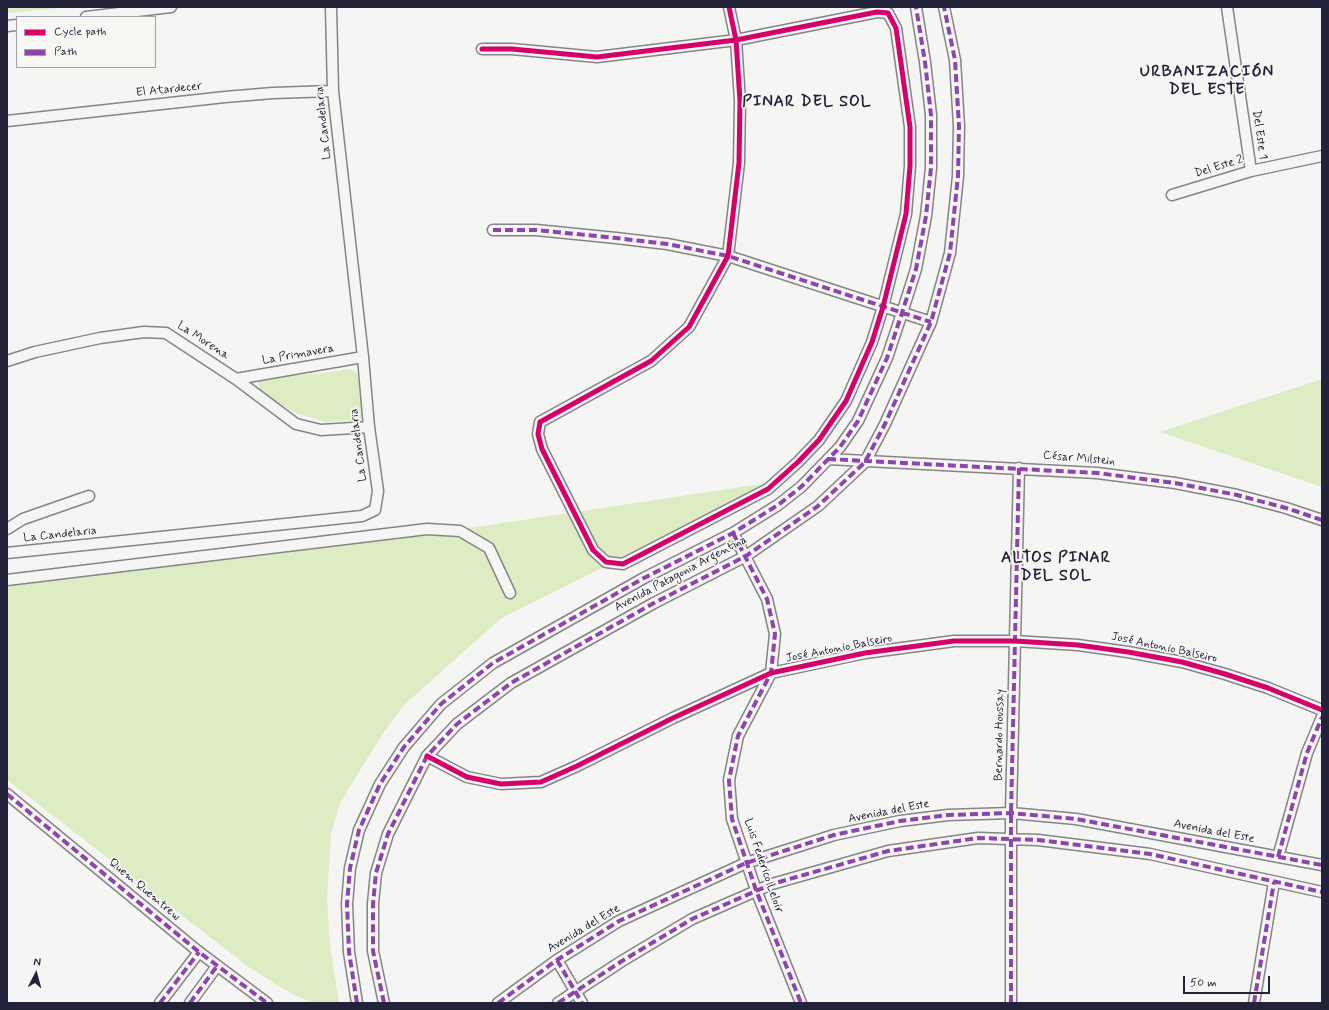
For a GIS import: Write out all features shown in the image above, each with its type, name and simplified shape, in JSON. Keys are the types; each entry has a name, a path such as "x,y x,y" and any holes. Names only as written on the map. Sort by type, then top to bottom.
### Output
{"street":[{"path":"94,16 170,7"},
{"name":"La Candelaria","path":"7,553 362,516 375,510 378,491 369,427 363,357 333,91 331,7"},
{"path":"482,48 512,49 597,57 736,40 877,12 888,14 896,28 910,127 910,166 906,214 883,307 872,342 846,401 819,440 798,462 768,489 623,564 606,562 592,550 542,449 538,434 540,422 651,361 689,327 728,256 739,163 740,101 736,40 729,7"},
{"name":"Avenida Patagonia Argentina","path":"357,1003 349,952 347,904 350,868 359,830 380,784 404,747 441,704 493,663 637,582 733,533 778,505 801,487 840,447 858,421 887,358 902,313 916,269 926,216 931,168 931,115 925,62 916,7"},
{"name":"Avenida Patagonia Argentina","path":"384,1003 373,951 373,904 376,873 388,834 407,793 427,756 457,724 511,683 654,603 746,556 818,506 865,462 885,424 931,322 950,253 958,176 959,126 955,60 944,7"},
{"name":"Del Este 1","path":"1227,7 1251,171"},
{"name":"El Atardecer","path":"7,121 232,96 333,91"},
{"name":"Del Este 2","path":"1172,195 1251,171 1322,156"},
{"path":"493,230 536,230 623,239 667,244 728,256 931,322"},
{"name":"La Morena","path":"7,361 35,352 100,338 144,332 166,333 236,379 296,424 321,430 369,427"},
{"name":"La Primavera","path":"236,379 363,357"},
{"name":"César Milstein","path":"828,459 1097,473 1176,483 1244,497 1286,508 1322,520"},
{"name":"Bernardo Houssay","path":"1011,1003 1011,813 1019,468"},
{"name":"La Candelaria","path":"7,528 23,519 89,496"},
{"path":"7,580 427,529 460,531 489,548 510,593"},
{"name":"Luis Federico Leloir","path":"733,533 767,599 775,634 771,673 738,736 729,780 732,819 756,890 802,1003"},
{"name":"José Antonio Balseiro","path":"427,756 467,777 501,784 540,782 577,766 680,715 771,673 865,653 909,646 954,642 1015,641 1085,646 1128,652 1182,662 1268,688 1322,710"},
{"path":"1278,857 1307,753 1322,718"},
{"name":"Quem Quemtrew","path":"7,794 199,952 267,1003"},
{"name":"Avenida del Este","path":"498,1003 557,960 618,921 746,863 834,836 900,821 948,814 1011,813 1076,819 1322,865"},
{"path":"558,1003 692,919 772,884 888,851 978,838 1038,840 1150,854 1322,892"},
{"path":"1254,1003 1274,882"},
{"path":"160,1003 199,952"},
{"path":"557,960 582,1003"},
{"path":"190,1003 217,966"}],"green space":[{"path":"7,7 72,7 7,13"},
{"path":"350,369 359,374 365,408 361,420 325,422 293,412 261,391 258,382 267,377 316,374"},
{"path":"1322,379 1322,487 1160,432"},
{"path":"761,484 761,489 500,619 403,706 381,736 340,803 331,834 327,898 330,946 339,1003 314,1003 292,994 250,968 7,780 7,586 424,535"}],"marked path":[{"path":"357,1003 349,952 347,904 350,868 359,830 380,784 404,747 441,704 493,663 644,578 733,533 778,505 801,487 840,447 858,421 887,358 902,313 916,269 926,216 931,168 931,115 925,62 916,7"},
{"path":"384,1003 373,951 373,904 376,873 388,834 427,756 457,724 511,683 654,603 746,556 818,506 865,462 885,424 931,322 950,253 958,176 959,126 955,60 944,7"},
{"path":"493,230 536,230 616,238 667,244 728,256 931,322"},
{"path":"828,459 1097,473 1175,483 1237,495 1286,508 1322,520"},
{"path":"1011,1003 1011,813 1019,468"},
{"path":"733,533 767,599 775,634 771,673 738,736 729,780 732,819 756,890 801,1003"},
{"path":"1278,857 1307,753 1322,717"},
{"path":"7,794 199,952 267,1003"},
{"path":"498,1003 557,960 619,921 746,863 834,835 900,821 948,815 1011,813 1076,819 1322,865"},
{"path":"558,1003 622,961 692,919 772,884 888,851 978,838 1038,840 1150,854 1322,892"},
{"path":"1254,1003 1274,882"},
{"path":"160,1003 199,952"},
{"path":"557,960 582,1003"},
{"path":"190,1003 217,966"}],"cycle path":[{"path":"482,49 512,49 597,57 736,40 877,12 888,13 896,28 910,127 910,166 906,214 883,307 872,342 846,401 819,440 798,462 768,489 623,564 606,562 593,550 542,449 538,434 540,422 651,361 689,327 728,256 739,163 740,101 736,40 729,7"},
{"path":"427,756 467,777 501,784 541,782 577,766 673,718 771,673 865,653 954,641 1015,641 1078,645 1182,662 1268,688 1322,710"}],"district":[{"name":"URBANIZACIÓN DEL ESTE","path":"1207,82"},
{"name":"PINAR DEL SOL","path":"807,103"},
{"name":"ALTOS PINAR DEL SOL","path":"1056,568"}]}
